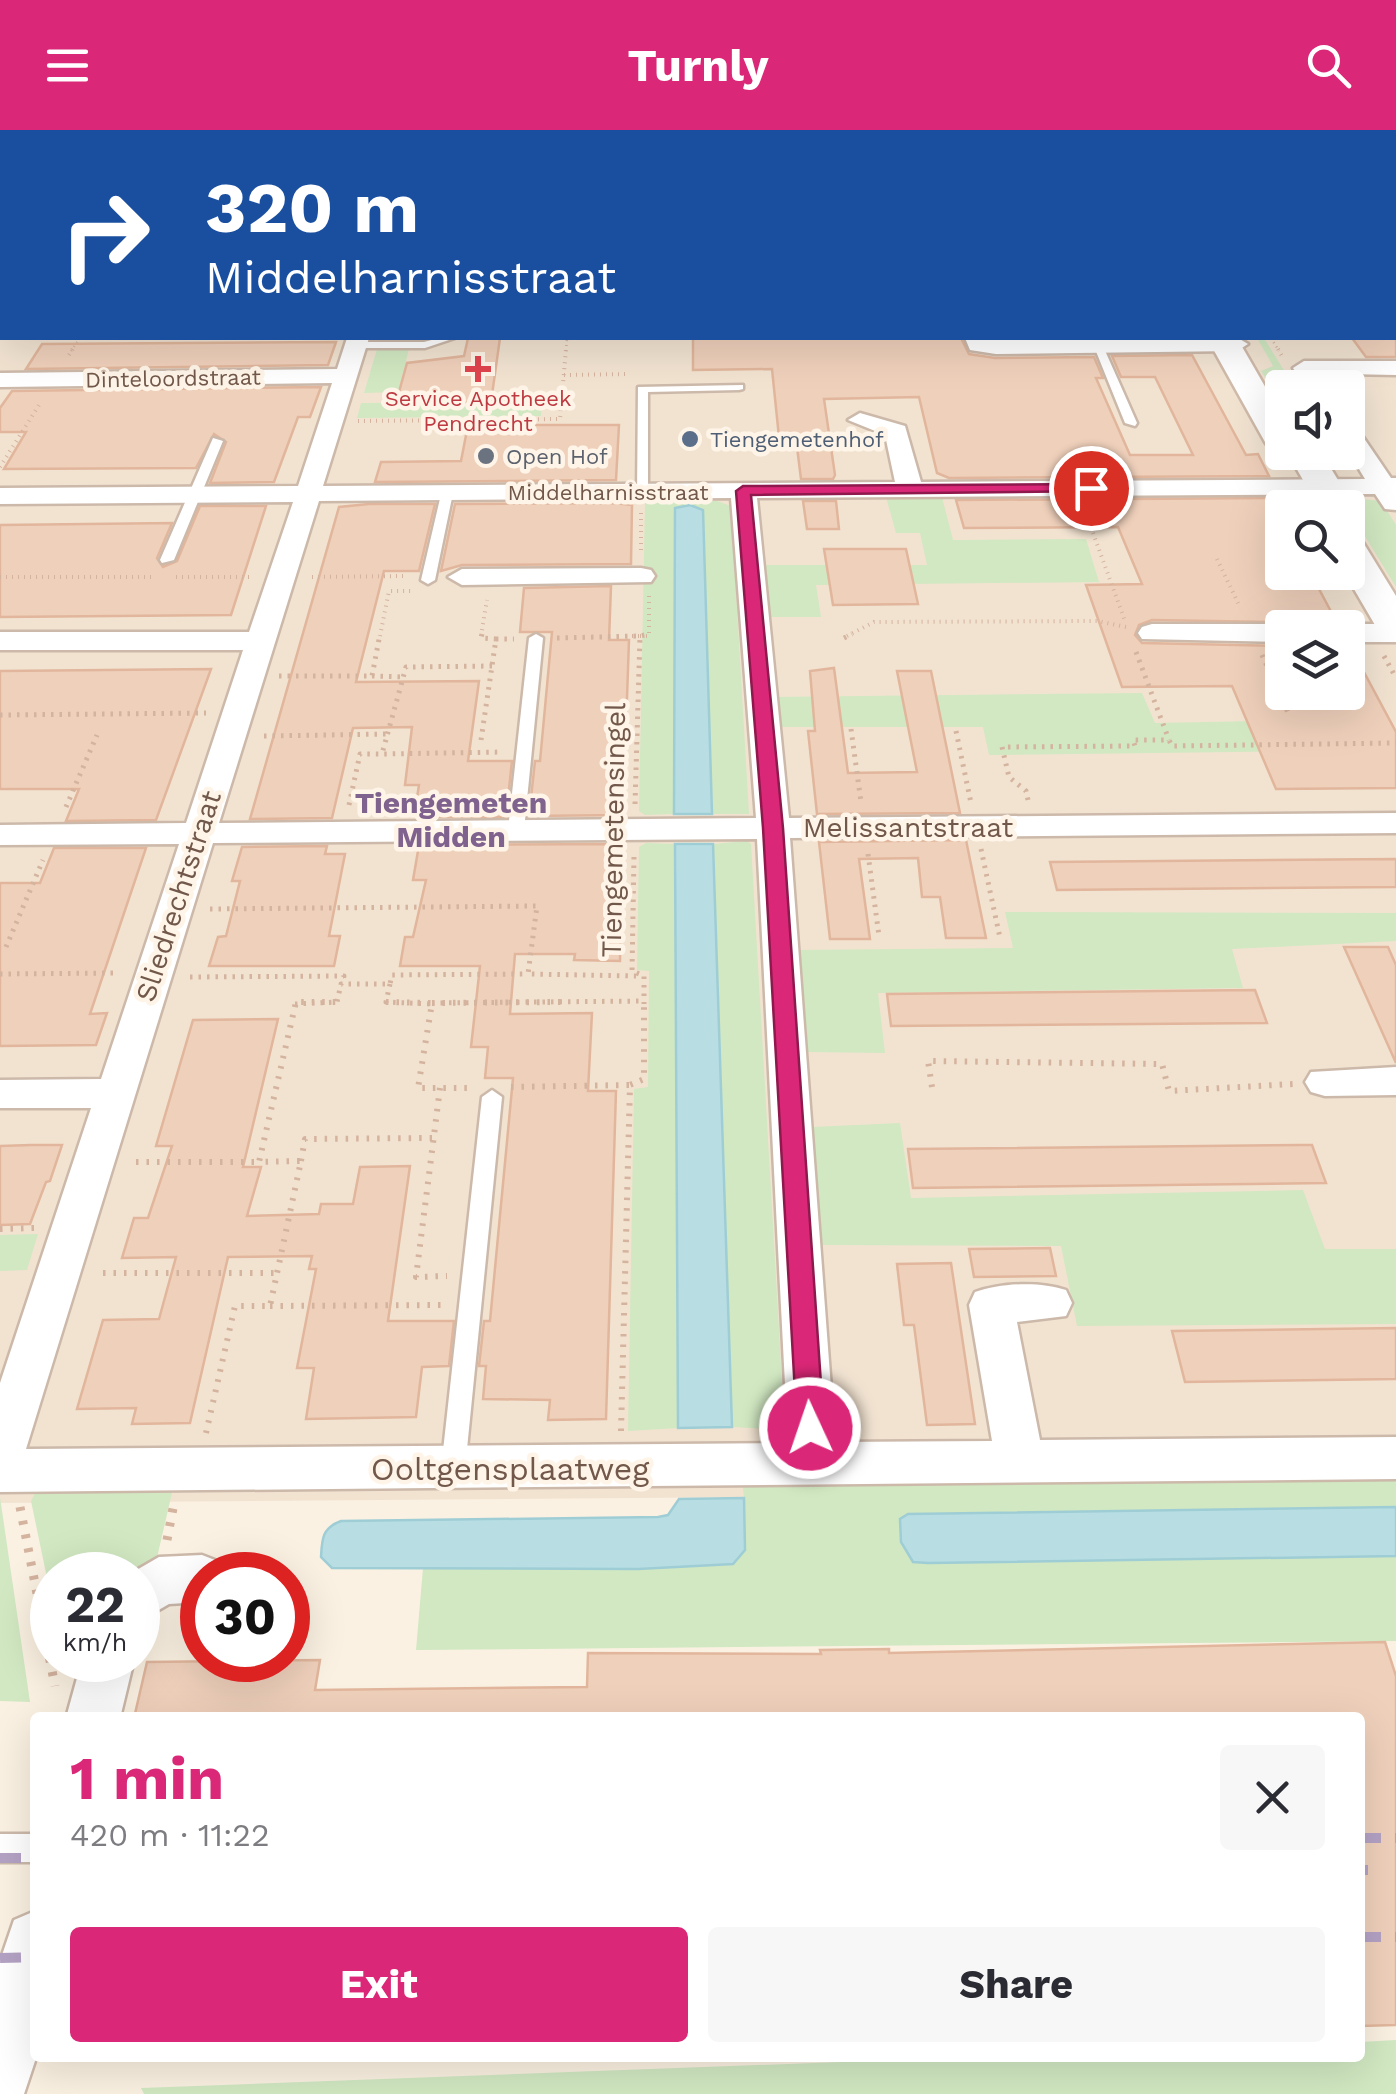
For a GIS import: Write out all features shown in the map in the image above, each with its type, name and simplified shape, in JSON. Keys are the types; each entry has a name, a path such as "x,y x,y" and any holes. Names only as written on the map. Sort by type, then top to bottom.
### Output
{"street":[{"path":"977,340 978,345 996,346 1230,341"},
{"path":"1230,341 1265,394"},
{"path":"1230,341 1265,409"},
{"name":"Dinteloordstraat","path":"0,380 353,353"},
{"name":"Sliedrechtstraat","path":"4,1466 116,1094 261,641 272,577 308,494 353,353"},
{"path":"1365,372 1396,368"},
{"path":"860,420 896,431 910,490"},
{"path":"1365,456 1392,493"},
{"name":"Middelharnisstraat","path":"0,496 1317,488 1392,493"},
{"path":"743,491 773,828 813,1466"},
{"path":"1365,574 1396,631 1365,632"},
{"path":"462,578 641,576"},
{"path":"1152,633 1265,633"},
{"path":"0,641 261,641"},
{"name":"Melissantstraat","path":"0,835 1396,823"},
{"path":"1325,1082 1396,1081"},
{"path":"0,1094 116,1094"},
{"path":"1020,1464 991,1305 1050,1303"},
{"name":"Ooltgensplaatweg","path":"4,1466 188,1473 1396,1458"},
{"path":"76,1708 93,1682"},
{"path":"0,2076 30,1960"}],"lane":[{"path":"353,353 442,340"},
{"path":"1097,346 1131,423"},
{"path":"642,492 642,389 739,388"},
{"path":"167,560 217,441"},
{"path":"423,580 447,493"},
{"path":"516,830 536,638"},
{"path":"452,1469 492,1090"},
{"path":"0,1848 30,1848"}],"path":[{"path":"332,421 560,419 567,340"},
{"name":"Tiengemetensingel","path":"620,1468 630,1085 644,1079 644,976 632,971 640,636 649,636 649,576 641,576 642,492"},
{"path":"0,577 420,576 423,580 416,591 389,591 372,676"},
{"path":"462,578 458,594 488,592 481,638 496,639"},
{"path":"844,638 874,622 1098,621 1152,633"},
{"path":"382,754 406,667 492,666"},
{"path":"250,676 404,678"},
{"path":"0,716 388,734"},
{"path":"1034,826 1026,791 1010,777 1002,747 1135,746 1133,740 1169,740 1172,746 1396,744"},
{"path":"343,832 360,754 524,752"},
{"path":"210,909 537,906 528,974"},
{"path":"0,974 155,972"},
{"path":"644,976 392,975 386,1002 644,1001"},
{"path":"190,977 344,976 337,1002 296,1002 259,1162"},
{"path":"341,984 390,984"},
{"path":"432,1003 418,1088 492,1090 630,1085"},
{"path":"932,1086 928,1061 1162,1064 1169,1090 1325,1082"},
{"path":"440,1088 416,1277 473,1276"},
{"path":"270,1306 304,1138 432,1138"},
{"path":"136,1162 301,1161"},
{"path":"0,1229 44,1228"},
{"path":"103,1272 278,1272"},
{"path":"166,1586 188,1473 235,1306 470,1304"},
{"path":"4,1466 76,1708"}],"shaded area":[{"path":"0,340 1396,340 1396,1492 0,1503"}],"green space":[{"path":"1258,340 1265,340 1284,370 1265,370 1265,377 1261,371 1273,366"},
{"path":"377,349 409,349 398,392 364,393"},
{"path":"542,402 541,416 357,418 361,403"},
{"path":"886,497 942,497 953,540 1086,539 1099,582 816,585 821,617 767,617 763,565 927,565 920,533 896,533"},
{"path":"1365,499 1381,501 1396,525 1396,587 1365,536"},
{"path":"717,501 731,506 749,814 712,814 703,511 689,505 675,508 674,814 645,815 639,811 645,503"},
{"path":"1142,693 1155,723 1366,719 1382,750 989,755 983,727 774,727 771,697"},
{"path":"646,843 675,844 678,1428 628,1431 634,1089 648,1087 649,971 637,970 639,847"},
{"path":"713,844 751,844 784,1417 770,1429 732,1427"},
{"path":"1005,912 1396,913 1396,941 1232,949 1243,988 878,993 885,1053 805,1052 795,950 1013,948"},
{"path":"900,1123 911,1198 1303,1190 1325,1249 1396,1249 1396,1324 1077,1326 1061,1246 821,1245 812,1127"},
{"path":"38,1234 27,1270 0,1271 0,1235"},
{"path":"1396,1469 1396,1507 908,1514 900,1519 901,1542 914,1562 1396,1556 1396,1641 416,1650 423,1568 638,1569 744,1498 742,1478"},
{"path":"174,1484 158,1552 42,1552 31,1501 36,1491"},
{"path":"0,1497 30,1702 0,1701"},
{"path":"1396,2040 1396,2094 144,2094 141,2088 840,2062 1365,2062 1365,2042"}],"water":[{"path":"690,505 703,510 712,814 674,814 675,508"},
{"path":"675,844 713,844 732,1427 678,1428"},
{"path":"744,1498 745,1550 733,1564 638,1569 332,1568 321,1557 324,1535 341,1521 658,1517 668,1515 679,1499"},
{"path":"1396,1507 1396,1556 928,1563 913,1562 901,1542 900,1519 908,1514"}],"building":[{"path":"468,340 500,340 491,402 396,403 407,363 464,356"},
{"path":"693,340 962,340 969,354 995,358 1094,357 1103,378 1096,378 1130,455 1193,455 1155,377 1121,377 1112,356 1192,355 1246,455 1258,454 1269,476 949,478 937,473 919,397 824,399 835,475 833,479 801,479 797,447 780,447 772,369 693,370"},
{"path":"1353,340 1396,340 1396,357 1366,357"},
{"path":"336,342 328,365 26,369 42,344"},
{"path":"321,387 310,417 298,417 274,482 210,483 226,442 214,434 196,468 4,469 26,432 0,432 0,408 12,391"},
{"path":"468,425 619,425 616,480 375,482 381,462 461,461"},
{"path":"1265,498 1265,590 1320,590 1330,610 1265,610 1265,622 1152,620 1139,625 1135,635 1142,643 1265,646 1265,710 1365,710 1365,674 1396,732 1396,788 1276,789 1232,686 1122,687 1086,585 1142,584 1118,527 964,528 956,500"},
{"path":"803,501 836,501 839,529 807,529"},
{"path":"435,504 419,571 384,571 356,682 479,681 468,761 512,761 506,817 424,817 426,810 415,810 419,785 405,785 412,727 353,728 332,818 250,819 339,507"},
{"path":"455,504 632,505 631,564 462,565 441,571"},
{"path":"200,506 266,506 231,615 0,617 0,525 172,523 157,558 163,567 177,561"},
{"path":"824,549 906,549 918,604 833,605"},
{"path":"611,586 609,640 629,640 623,815 529,816 535,761 540,761 552,632 520,632 524,588"},
{"path":"834,668 848,773 917,772 897,671 931,671 960,813 817,814 808,731 815,731 810,671"},
{"path":"211,669 156,820 66,821 79,789 0,789 0,671"},
{"path":"966,840 986,938 946,938 940,897 922,897 918,858 859,859 870,939 830,939 819,842"},
{"path":"622,844 620,961 574,960 575,954 515,954 510,1014 592,1013 588,1091 616,1091 606,1419 548,1420 550,1400 483,1399 486,1366 479,1366 484,1321 490,1321 513,1078 485,1078 488,1047 471,1047 480,966 400,966 405,937 413,937 426,880 413,880 419,845"},
{"path":"327,846 325,854 345,854 329,936 340,936 334,966 209,966 218,937 226,936 240,881 232,881 242,847"},
{"path":"54,848 146,848 90,1014 107,1013 96,1045 0,1046 0,883 40,883"},
{"path":"1396,859 1396,887 1057,890 1050,862"},
{"path":"1344,947 1388,947 1396,965 1396,1063"},
{"path":"1255,990 1267,1023 891,1026 887,994"},
{"path":"278,1019 243,1167 261,1167 247,1216 319,1214 321,1204 353,1204 360,1167 410,1166 388,1321 454,1321 449,1366 422,1367 416,1417 306,1419 314,1368 297,1368 316,1269 309,1269 312,1256 228,1257 190,1423 132,1424 136,1408 77,1409 103,1320 159,1319 176,1257 122,1258 134,1218 148,1218 172,1146 156,1146 193,1020"},
{"path":"62,1145 30,1224 0,1225 0,1146"},
{"path":"1312,1145 1326,1183 913,1188 908,1149"},
{"path":"1050,1248 1056,1276 974,1277 969,1249"},
{"path":"951,1263 975,1424 927,1425 914,1325 904,1325 897,1264"},
{"path":"1396,1328 1396,1379 1185,1382 1172,1331"},
{"path":"1385,1642 1396,1676 1396,2025 1365,2026 1365,1712 135,1712 142,1682 160,1682 160,1662 180,1662 180,1682 310,1682 310,1660 320,1660 315,1690 587,1687 588,1653 821,1654 820,1650 889,1649 889,1653"}],"railway":[{"path":"1365,1838 1396,1838"},
{"path":"0,1858 30,1858"},
{"path":"1365,1937 1396,1937"},
{"path":"0,1958 30,1957"}],"place":[{"name":"Service Apotheek Pendrecht","path":"478,369"},
{"name":"Tiengemetenhof","path":"690,439"},
{"name":"Open Hof","path":"486,456"}],"district":[{"name":"Tiengemeten Midden","path":"451,820"}],"route":[{"path":"810,1428 773,828 743,491 1091,488"}]}
